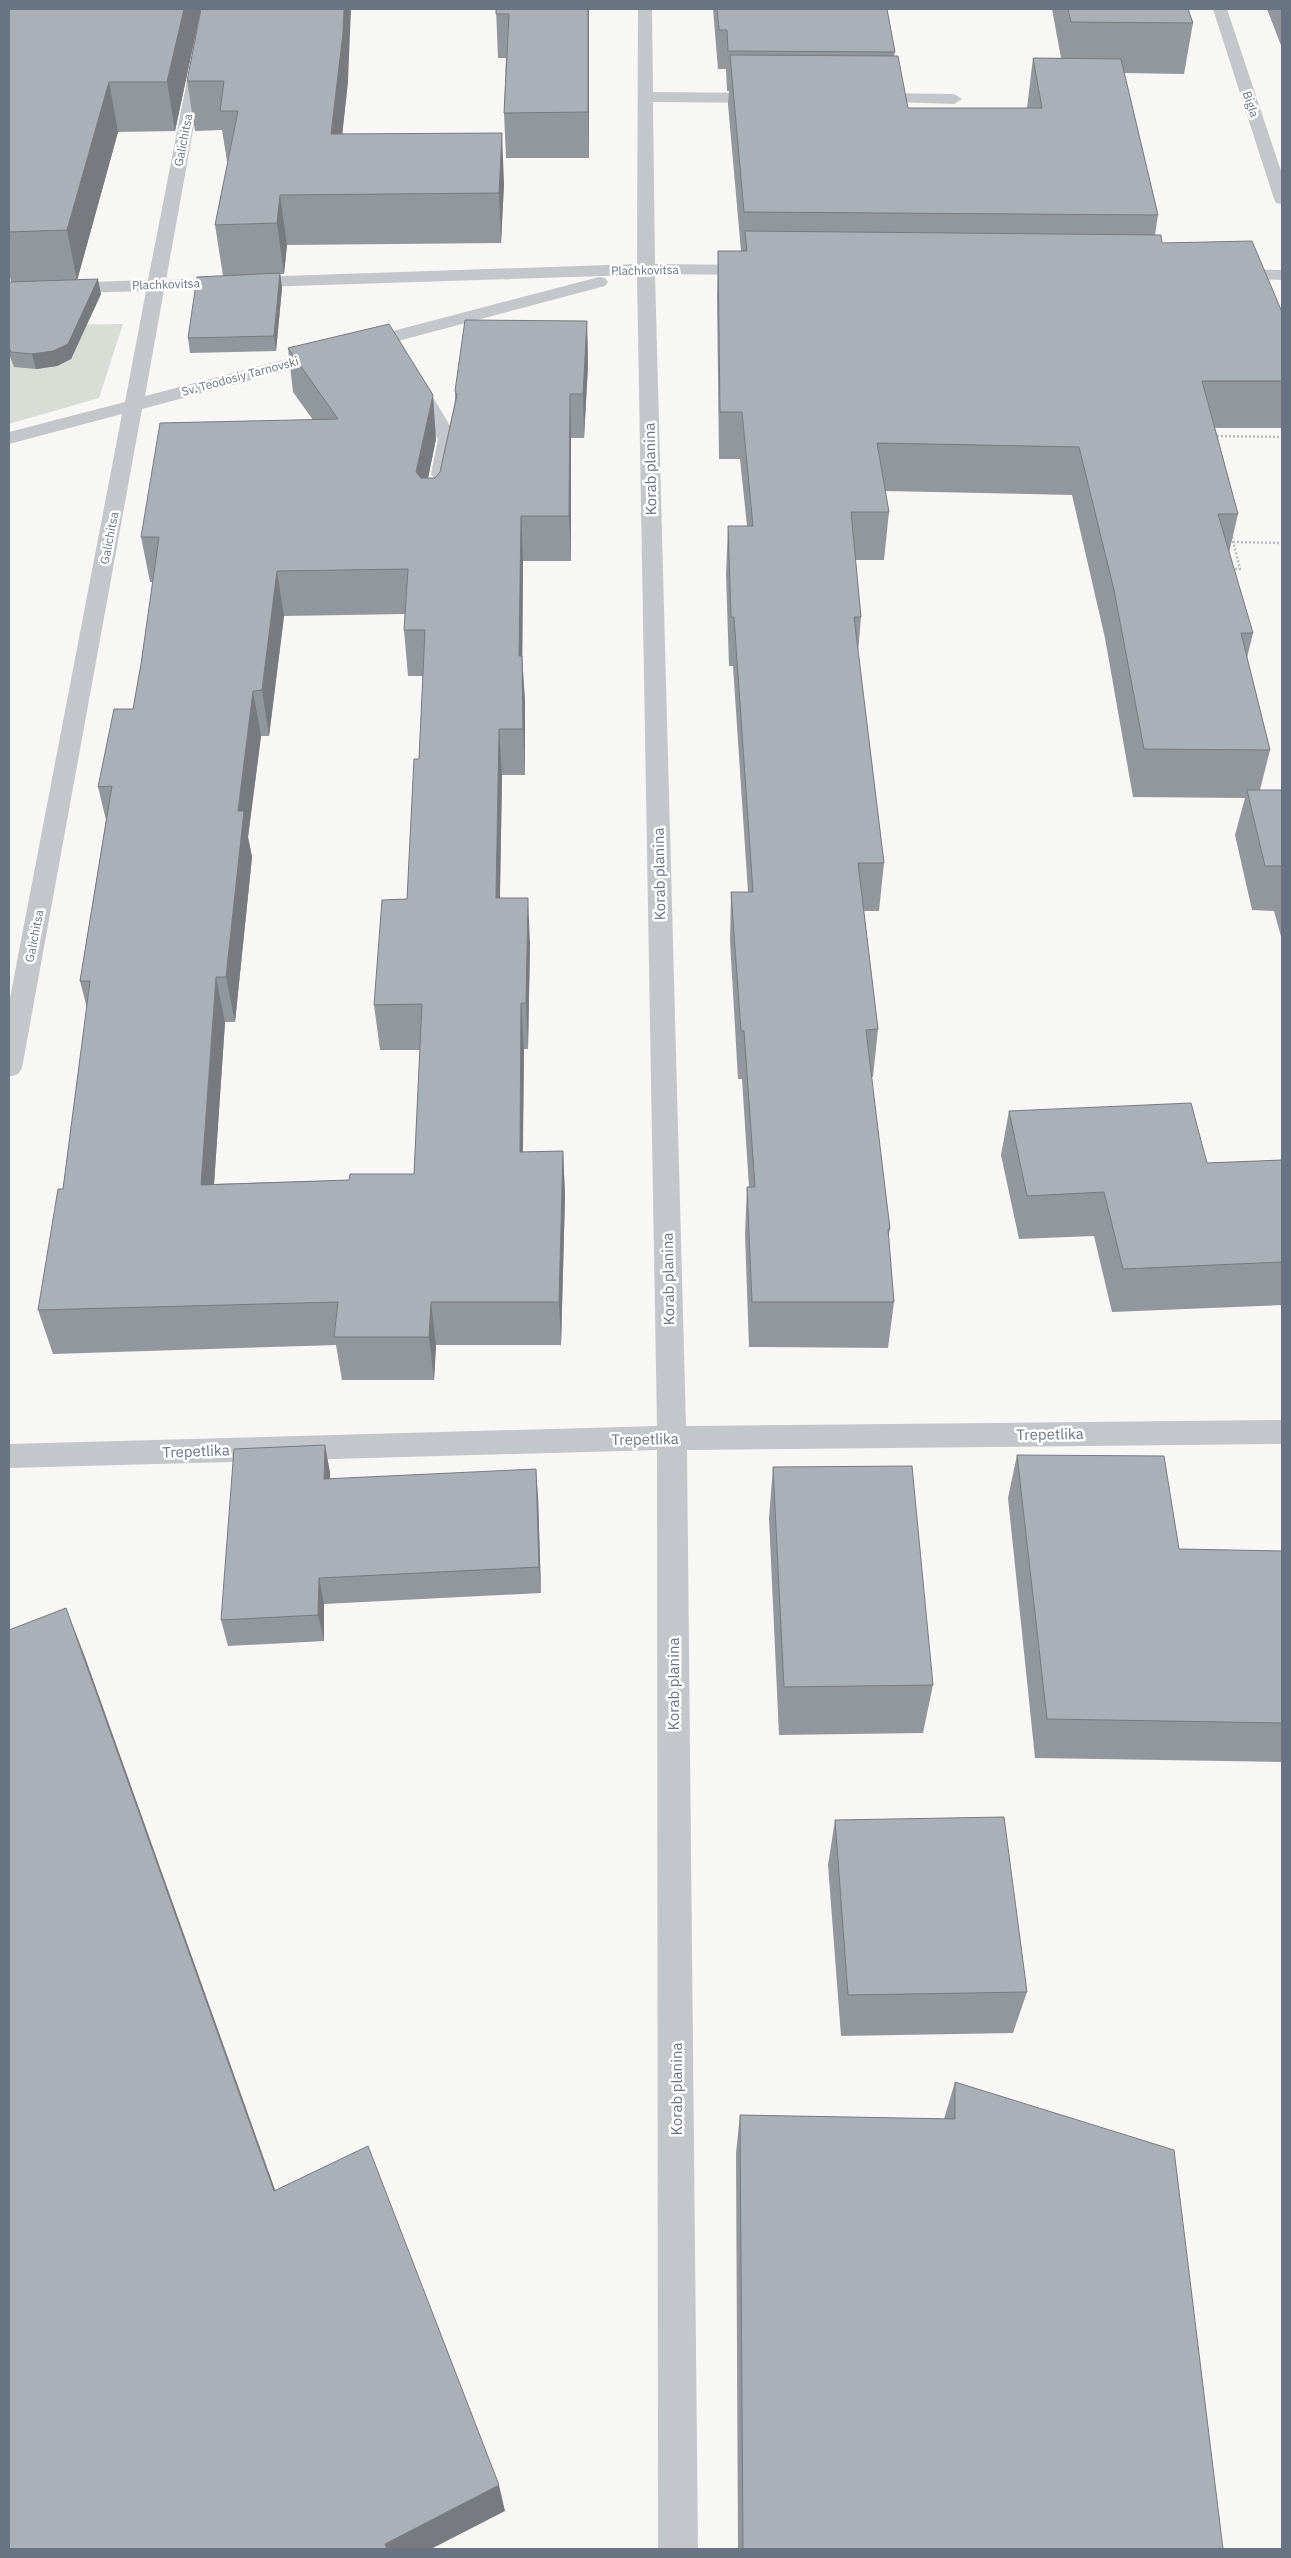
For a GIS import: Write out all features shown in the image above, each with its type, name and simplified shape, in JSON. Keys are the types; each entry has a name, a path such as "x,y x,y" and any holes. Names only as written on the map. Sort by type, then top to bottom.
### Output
{"street":[{"name":"Galichitsa","path":"9,1068 208,9"},
{"name":"Korab planina","path":"646,9 646,270 672,1438 678,2549"},
{"name":"Bigla","path":"1220,9 1282,199"},
{"path":"646,98 785,98"},
{"path":"854,98 954,99"},
{"name":"Plachkovitsa","path":"9,290 646,270 775,270"},
{"name":"Sv. Teodosiy Tarnovski","path":"9,438 646,270"},
{"path":"1213,274 1282,275"},
{"path":"389,338 398,354"},
{"path":"408,371 448,439 438,488"},
{"name":"Trepetlika","path":"9,1456 672,1438 1282,1432"}],"path":[{"path":"1208,436 1282,437"},
{"path":"1230,569 1240,569 1231,533"},
{"path":"1233,542 1282,543"}],"shaded area":[{"path":"123,324 99,398 9,424 9,325"}],"building":[{"path":"9,9 184,9 167,82 109,82 67,230 9,232"},
{"path":"201,9 344,9 331,134 502,133 499,193 280,195 277,223 215,225 238,111 220,111 224,81 187,81"},
{"path":"496,9 588,9 588,112 504,113 509,14 496,14"},
{"path":"717,9 887,9 895,52 728,51 727,30 719,30"},
{"path":"1068,9 1188,9 1193,23 1071,22"},
{"path":"730,55 898,56 908,108 1042,108 1033,58 1121,59 1158,215 744,212"},
{"path":"745,231 1161,235 1162,243 1252,241 1282,312 1282,381 1202,381 1238,514 1218,514 1253,633 1241,633 1270,750 1144,749 1114,590 1079,447 877,443 889,512 851,512 861,617 854,617 884,863 858,863 878,1029 866,1030 890,1229 888,1229 894,1302 752,1302 747,1187 755,1187 744,1031 741,1031 731,892 753,892 734,617 731,617 728,526 753,526 742,412 720,412 718,251 747,251"},
{"path":"280,273 274,336 188,338 197,277"},
{"path":"98,279 68,344 53,351 32,354 11,352 9,347 9,282"},
{"path":"465,320 587,321 583,394 570,394 569,516 521,516 519,656 522,656 523,729 499,729 496,898 528,898 526,1003 521,1003 520,1152 563,1151 559,1302 431,1302 429,1337 334,1337 338,1302 38,1310 58,1189 63,1189 90,981 80,981 112,786 98,787 114,709 133,709 159,537 141,537 160,423 338,419 288,348 389,324 433,395 416,472 421,478 435,478 440,472 457,395 455,391","holes":["408,569 404,630 425,630 419,759 414,759 407,899 382,900 374,1005 422,1004 414,1174 350,1174 349,1180 201,1185 216,977 226,977 244,811 238,811 253,691 262,690 277,571"]},
{"path":"1247,790 1282,790 1282,866 1265,866"},
{"path":"1191,1103 1207,1163 1282,1160 1282,1262 1123,1269 1104,1192 1027,1196 1009,1111"},
{"path":"325,1445 324,1479 536,1469 539,1567 319,1578 318,1615 221,1620 234,1449"},
{"path":"1017,1455 1164,1456 1179,1549 1282,1551 1282,1723 1047,1719"},
{"path":"912,1466 933,1685 784,1687 773,1467"},
{"path":"66,1608 274,2191 368,2146 499,2485 385,2544 387,2549 9,2549 9,1630"},
{"path":"1004,1817 1027,1992 848,1995 835,1820"},
{"path":"955,2082 1174,2150 1223,2549 743,2549 740,2115 955,2119"}]}
